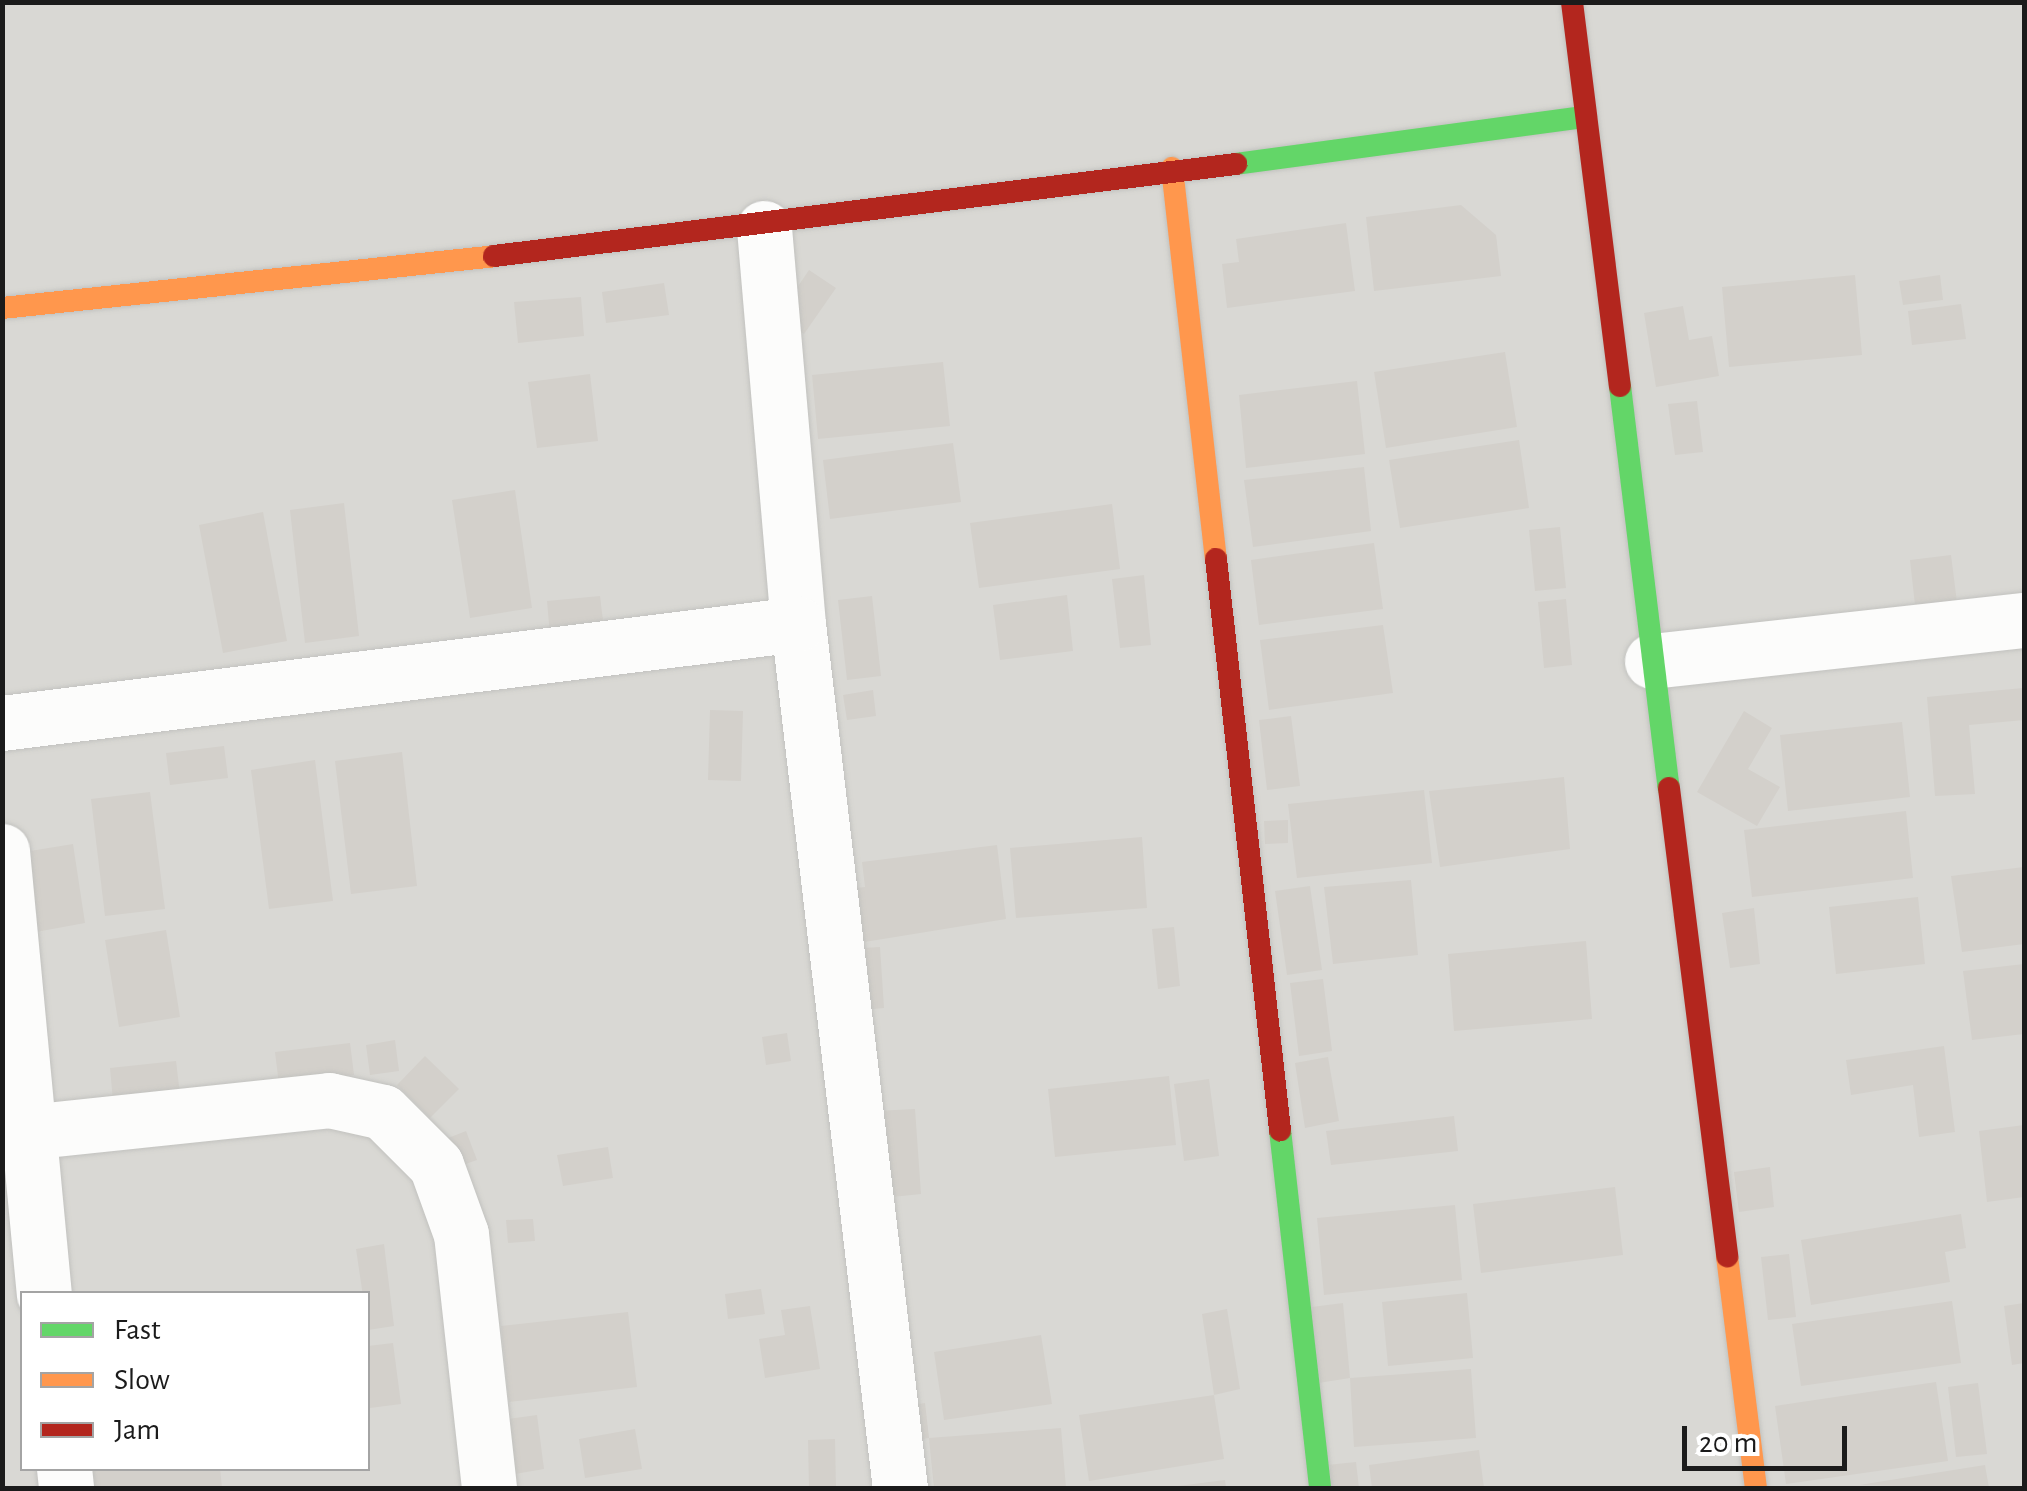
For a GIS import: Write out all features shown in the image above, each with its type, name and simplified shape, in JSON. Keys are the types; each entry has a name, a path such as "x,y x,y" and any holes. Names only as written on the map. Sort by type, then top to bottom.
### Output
{"street":[{"path":"1572,2 1582,117 1756,1488"},
{"path":"2,308 764,228 1172,168 1582,117"},
{"path":"1172,168 1320,1488"},
{"path":"764,228 798,624 900,1488"},
{"path":"1652,661 2024,620"},
{"path":"2,724 798,624"},
{"path":"2,851 44,1291"},
{"path":"27,1132 329,1100 383,1112 436,1165 461,1234 489,1488"}],"shaded area":[{"path":"3,3 2024,3 2024,1488 3,1488"}],"building":[{"path":"1461,205 1496,235 1501,276 1374,291 1366,217"},
{"path":"1346,223 1355,291 1227,308 1222,264 1239,262 1236,239"},
{"path":"809,270 836,288 804,334 778,316"},
{"path":"1855,275 1862,355 1729,367 1722,287"},
{"path":"1940,275 1943,300 1903,305 1899,281"},
{"path":"664,283 669,315 606,323 602,292"},
{"path":"581,297 584,336 518,343 514,302"},
{"path":"1961,304 1966,339 1912,345 1908,311"},
{"path":"1683,306 1689,340 1712,336 1719,376 1656,387 1644,313"},
{"path":"1505,352 1517,427 1386,448 1374,372"},
{"path":"943,362 950,426 818,439 812,375"},
{"path":"590,374 598,441 537,448 528,382"},
{"path":"1357,381 1365,454 1246,468 1239,395"},
{"path":"1697,401 1703,452 1675,455 1668,404"},
{"path":"1519,440 1529,508 1400,528 1389,460"},
{"path":"953,443 961,502 830,519 823,460"},
{"path":"1364,467 1371,531 1253,547 1244,480"},
{"path":"515,490 532,608 470,618 452,500"},
{"path":"344,503 359,636 305,643 290,510"},
{"path":"1112,504 1120,569 979,588 970,523"},
{"path":"263,512 287,641 223,653 199,525"},
{"path":"1560,527 1566,588 1535,591 1529,530"},
{"path":"1374,543 1383,609 1259,625 1251,560"},
{"path":"1951,555 1959,618 1917,623 1910,560"},
{"path":"1144,575 1151,645 1120,648 1112,579"},
{"path":"1067,595 1073,651 1000,660 993,605"},
{"path":"600,596 604,629 550,635 547,601"},
{"path":"872,596 881,676 847,680 838,600"},
{"path":"1566,599 1572,665 1544,668 1538,602"},
{"path":"1383,625 1393,693 1269,710 1260,640"},
{"path":"2023,688 2024,720 1969,725 1975,794 1935,796 1927,697"},
{"path":"873,690 876,716 847,720 843,695"},
{"path":"710,710 743,711 741,781 708,780"},
{"path":"1744,711 1772,728 1748,769 1780,787 1757,826 1697,792"},
{"path":"1291,716 1300,786 1267,790 1259,720"},
{"path":"1902,722 1910,797 1788,811 1780,735"},
{"path":"224,746 228,778 170,785 166,753"},
{"path":"402,752 417,886 351,894 335,761"},
{"path":"315,760 333,901 269,909 251,770"},
{"path":"1564,777 1570,849 1440,867 1429,791"},
{"path":"1424,790 1432,863 1297,878 1288,804"},
{"path":"150,792 165,909 105,916 91,799"},
{"path":"1906,811 1913,878 1752,897 1744,830"},
{"path":"1288,820 1288,843 1265,844 1264,821"},
{"path":"1142,837 1147,908 1016,918 1010,848"},
{"path":"73,844 85,923 25,934 12,854"},
{"path":"997,845 1006,919 846,945 839,890 865,887 862,862"},
{"path":"2024,867 2024,944 1962,952 1951,876"},
{"path":"1411,880 1418,955 1333,964 1324,887"},
{"path":"1310,886 1322,970 1287,975 1275,891"},
{"path":"1918,897 1925,964 1836,974 1829,907"},
{"path":"1754,908 1760,964 1730,968 1722,913"},
{"path":"1174,927 1180,986 1158,989 1152,929"},
{"path":"166,930 180,1017 119,1027 105,940"},
{"path":"1586,941 1592,1019 1454,1031 1448,954"},
{"path":"880,947 884,1008 851,1011 846,949"},
{"path":"2024,964 2024,1034 1972,1040 1963,971"},
{"path":"1323,979 1332,1051 1299,1056 1290,983"},
{"path":"787,1033 791,1061 766,1065 762,1037"},
{"path":"395,1040 399,1071 370,1075 366,1045"},
{"path":"350,1043 354,1075 279,1084 275,1052"},
{"path":"1944,1046 1955,1132 1919,1137 1913,1085 1851,1095 1846,1060"},
{"path":"425,1056 459,1089 430,1118 397,1085"},
{"path":"1328,1057 1339,1121 1305,1128 1295,1063"},
{"path":"176,1061 180,1094 113,1101 110,1068"},
{"path":"1169,1076 1176,1145 1055,1157 1048,1089"},
{"path":"1209,1079 1219,1156 1184,1161 1174,1084"},
{"path":"915,1109 921,1194 882,1198 876,1111"},
{"path":"1454,1116 1458,1151 1331,1165 1326,1131"},
{"path":"2024,1125 2024,1197 1987,1202 1979,1131"},
{"path":"466,1131 477,1160 448,1170 438,1142"},
{"path":"608,1147 613,1178 563,1186 557,1155"},
{"path":"1770,1167 1774,1207 1739,1212 1734,1172"},
{"path":"1615,1187 1623,1255 1481,1273 1473,1204"},
{"path":"1455,1205 1462,1280 1324,1295 1317,1218"},
{"path":"1961,1214 1966,1248 1945,1252 1950,1282 1811,1305 1801,1240"},
{"path":"533,1219 535,1241 508,1243 506,1220"},
{"path":"384,1244 394,1326 370,1330 370,1291 362,1291 356,1249"},
{"path":"1789,1254 1796,1317 1768,1320 1761,1257"},
{"path":"761,1289 765,1314 728,1319 725,1294"},
{"path":"1467,1293 1473,1358 1388,1366 1382,1302"},
{"path":"1952,1301 1961,1363 1801,1386 1792,1324"},
{"path":"1343,1303 1350,1378 1312,1384 1304,1308"},
{"path":"2024,1303 2024,1363 2012,1365 2004,1306"},
{"path":"810,1306 820,1369 765,1378 759,1339 785,1335 781,1310"},
{"path":"1227,1309 1240,1389 1214,1395 1202,1314"},
{"path":"628,1312 637,1387 509,1402 501,1326"},
{"path":"1041,1335 1052,1404 944,1420 934,1352"},
{"path":"393,1343 401,1404 370,1408 370,1346"},
{"path":"1471,1369 1476,1438 1354,1447 1350,1378"},
{"path":"1936,1382 1948,1461 1786,1484 1775,1406"},
{"path":"1978,1383 1987,1454 1956,1457 1948,1387"},
{"path":"1214,1395 1224,1459 1089,1481 1079,1415"},
{"path":"925,1403 929,1438 902,1442 898,1407"},
{"path":"537,1415 544,1469 509,1475 501,1420"},
{"path":"1061,1428 1066,1488 934,1488 929,1438"},
{"path":"635,1429 642,1469 585,1478 579,1439"},
{"path":"835,1439 836,1488 809,1488 808,1440"},
{"path":"1479,1450 1484,1488 1372,1488 1369,1465"},
{"path":"1356,1462 1359,1488 1329,1488 1327,1465"},
{"path":"1985,1465 1989,1488 1859,1485"},
{"path":"91,1471 220,1471 222,1488 93,1488"},
{"path":"1225,1480 1226,1488 1178,1488 1178,1486"}],"traffic: fast":[{"path":"1236,164 1582,117"},
{"path":"1620,386 1669,788"},
{"path":"1280,1130 1320,1488"}],"traffic: slow":[{"path":"1172,168 1216,559"},
{"path":"2,308 494,256"},
{"path":"1727,1256 1756,1488"}],"traffic: jam":[{"path":"1572,2 1620,386"},
{"path":"494,256 1236,164"},
{"path":"1216,559 1280,1130"},
{"path":"1669,788 1727,1256"}]}
